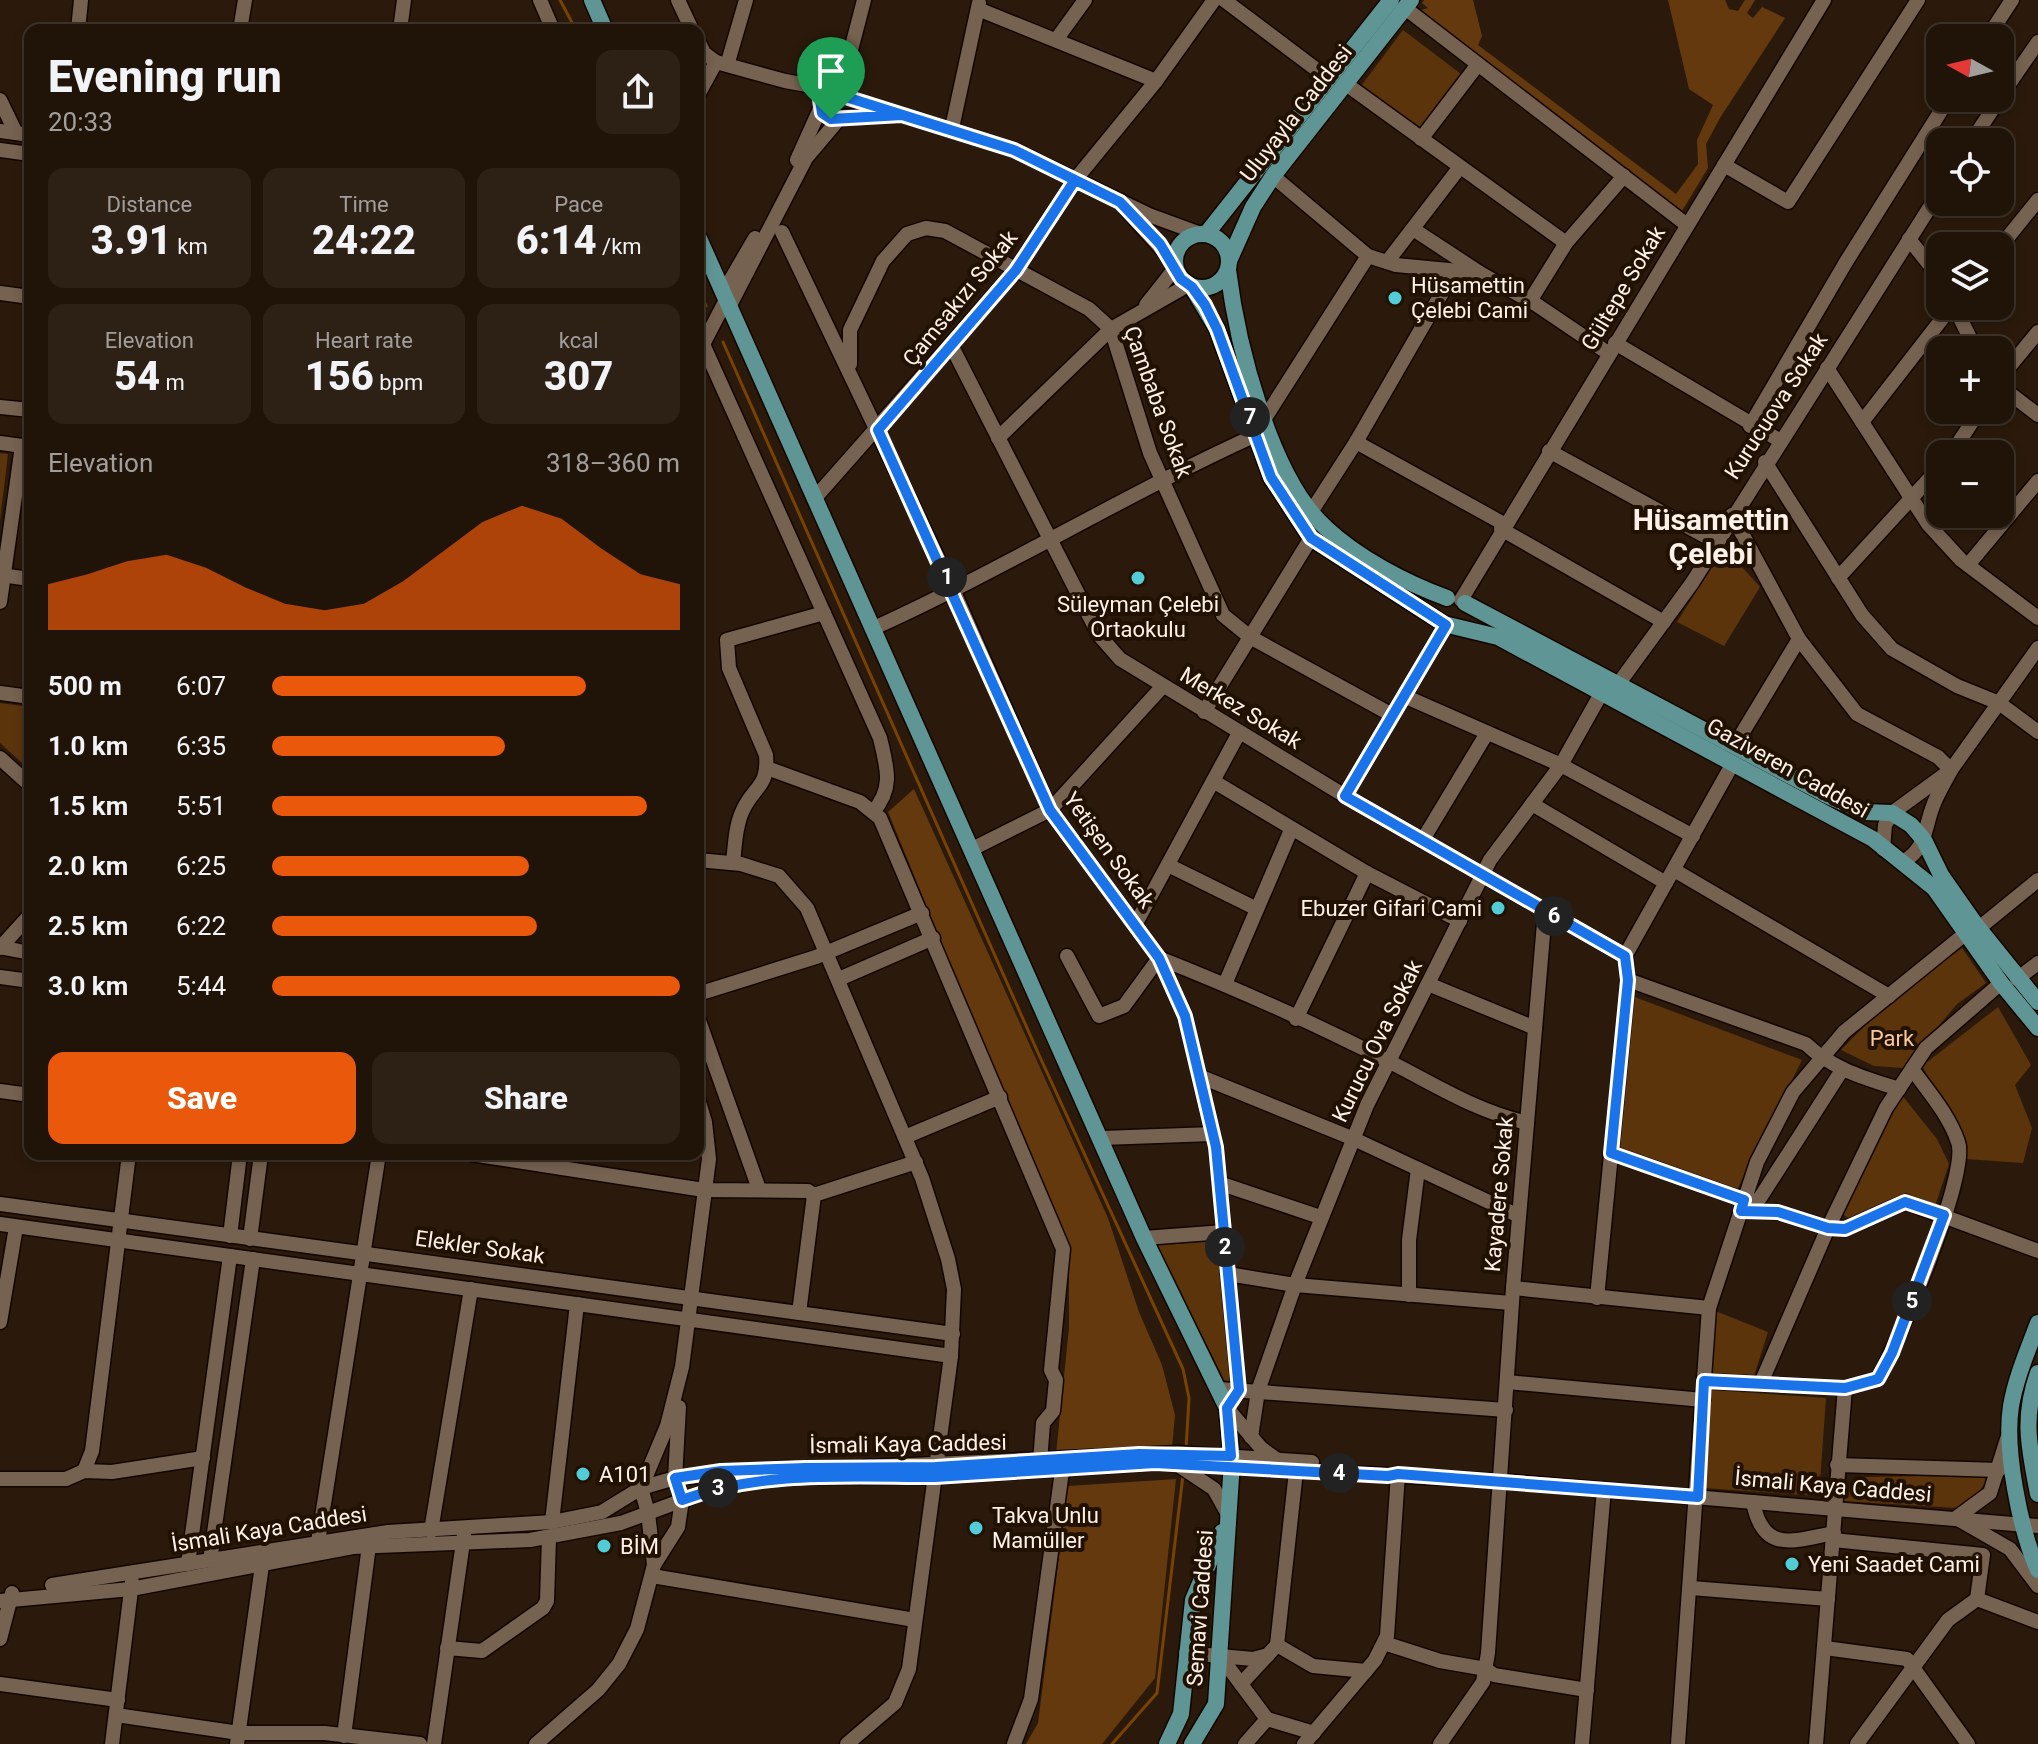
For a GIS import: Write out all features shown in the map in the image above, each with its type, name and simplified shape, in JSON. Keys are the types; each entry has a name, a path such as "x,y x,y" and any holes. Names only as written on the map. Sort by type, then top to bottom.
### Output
{"main road":[{"path":"592,0 602,24"},
{"name":"Uluyayla Caddesi","path":"1202,233 1329,79 1402,3"},
{"name":"Uluyayla Caddesi","path":"1229,266 1253,207 1273,176 1346,84 1402,3"},
{"path":"1202,233 1223,243 1229,266 1209,287 1190,286 1175,265 1183,241 1202,233"},
{"name":"Semavi Caddesi","path":"704,250 1144,1238 1227,1408 1231,1462 1229,1516 1216,1704 1192,1744"},
{"name":"Gaziveren Caddesi","path":"1229,266 1242,348 1265,418 1283,468 1311,512 1348,545 1408,581 1458,600 1864,812 1892,813 1911,825 1924,840 1972,931"},
{"name":"Gaziveren Caddesi","path":"1190,286 1217,329 1271,477 1311,538 1447,624 1498,637 1873,839 1934,888 1972,931 2009,981 2038,1028"},
{"path":"1458,600 1466,618 1447,624 1438,607 1458,600"},
{"name":"Gaziveren Caddesi","path":"2009,981 2038,1002"},
{"path":"2038,1323 2011,1404 2009,1432 2031,1525 2038,1570"},
{"path":"2038,1373 2027,1436 2038,1494"},
{"name":"Semavi Caddesi","path":"1167,1744 1181,1714 1193,1600 1229,1516"}],"street":[{"path":"79,24 81,0"},
{"path":"241,24 245,0"},
{"path":"401,24 404,0"},
{"path":"540,0 550,24"},
{"path":"678,0 689,24"},
{"path":"704,87 722,62 746,0"},
{"path":"839,93 864,0"},
{"path":"1056,40 1085,0"},
{"name":"Çamsakızı Sokak","path":"814,499 1016,270 1075,180 1156,81 1214,0"},
{"path":"1224,0 1329,79"},
{"name":"Gültepe Sokak","path":"1458,600 1824,0"},
{"path":"1724,165 1788,202 1918,0"},
{"path":"1996,24 2012,0"},
{"path":"1402,3 1476,67 1687,225"},
{"path":"952,128 979,4 1156,81"},
{"path":"2014,77 2038,42"},
{"path":"704,53 722,62 839,93 1014,150 1120,202 1202,233"},
{"path":"1421,139 1476,67"},
{"path":"785,81 820,107 827,118 902,115"},
{"path":"1346,84 1566,243"},
{"path":"726,300 787,183 820,107 822,95 839,93"},
{"path":"704,336 806,158 850,107 839,93"},
{"path":"0,100 23,134"},
{"path":"1750,426 1846,262 1940,112"},
{"path":"0,131 23,134"},
{"path":"0,150 24,153"},
{"path":"1387,262 1460,167"},
{"path":"1273,176 1368,256 1387,262 1480,273"},
{"path":"1530,301 1566,243 1624,176"},
{"path":"2012,232 2038,200"},
{"path":"1120,202 1175,265 1143,308"},
{"name":"Kurucuova Sokak","path":"1619,683 1664,622 1926,213"},
{"name":"Çambaba Sokak","path":"850,369 850,330 883,261 907,234 926,228 945,231 1089,309 1111,329 1150,453 1223,615 1250,637 1392,715"},
{"path":"1413,229 1480,273 1779,440"},
{"name":"Yetişen Sokak","path":"782,232 954,592 1050,810 1159,958 1185,1016 1213,1134 1239,1390"},
{"path":"1909,239 1926,260"},
{"path":"1265,418 1368,256"},
{"path":"1311,512 1356,442 1454,272"},
{"path":"998,438 1111,329 1143,308 1190,286"},
{"path":"0,293 24,296"},
{"path":"1862,422 1942,320"},
{"path":"2014,361 2038,332"},
{"name":"Merkez Sokak","path":"951,345 1099,635 1120,659 1345,796 1625,956"},
{"path":"704,352 880,738 889,785 885,799 873,812"},
{"path":"1827,368 1928,524 1968,565 2038,618"},
{"path":"2014,397 2038,415"},
{"path":"0,407 24,406"},
{"path":"874,628 954,592 1162,481 1256,435"},
{"path":"1356,442 1664,622"},
{"path":"0,443 24,447"},
{"path":"1549,451 1716,542"},
{"path":"0,602 24,458"},
{"path":"1765,462 1862,615 1892,649 1957,686 1999,703 2038,732"},
{"path":"1968,565 2038,481"},
{"path":"1838,578 1926,484"},
{"path":"1732,515 1799,639 1857,714 1938,757 1951,770"},
{"path":"1204,712 1311,538"},
{"path":"2,576 24,578"},
{"path":"733,863 742,812 764,783 767,768 766,755 729,668 727,640 824,613"},
{"path":"1345,796 1447,624"},
{"path":"1735,745 1799,639"},
{"path":"1903,862 1916,854 1924,840 1933,805 1951,770 2038,648"},
{"path":"972,849 1050,810 1163,686"},
{"name":"Kurucu Ova Sokak","path":"1251,1437 1258,1391 1295,1285 1320,1217 1389,1061 1482,876 1561,765 1602,692"},
{"path":"0,693 24,696"},
{"path":"1404,696 1561,765 1693,836"},
{"path":"1135,925 1239,733"},
{"path":"1422,841 1487,733"},
{"path":"0,758 24,780"},
{"path":"1597,1298 1628,980 1625,956 1733,763"},
{"path":"767,768 860,802 880,818 1063,1249 1051,1370 1056,1380 1053,1411 1043,1423 1040,1462"},
{"path":"1883,849 1885,825 1892,813 1951,770"},
{"path":"1213,781 1291,830 1460,921"},
{"path":"1532,804 1889,996"},
{"path":"1225,984 1291,830"},
{"path":"704,861 733,863 779,876 807,908 916,1162 948,1259 954,1289 951,1356 903,1690 895,1703 847,1744"},
{"path":"1168,865 1257,909"},
{"path":"1296,1019 1367,873"},
{"path":"1678,1744 1698,1497 1709,1308 1757,1162 1793,1092 1844,1032 2038,880"},
{"name":"Kayadere Sokak","path":"1486,1669 1502,1481 1512,1296 1545,911"},
{"path":"704,992 816,957 826,950 922,913"},
{"path":"0,948 24,922"},
{"path":"839,979 933,938"},
{"path":"0,948 24,952"},
{"path":"1067,956 1099,1016 1124,1006 1159,958 1225,984 1389,1061 1463,1103 1527,1123"},
{"path":"1761,1383 1828,1228 1912,1069 1926,1048 2009,981 2038,963"},
{"path":"0,977 24,980"},
{"path":"1628,980 1806,1044 1821,1059 1842,1070 1899,1089"},
{"path":"1428,984 1535,1028"},
{"path":"704,1035 759,1189"},
{"path":"1704,1381 1845,1388 1878,1379 1892,1353 1955,1187 1960,1144 1912,1069"},
{"path":"1742,1205 1760,1198 1842,1070"},
{"path":"1199,1076 1354,1139 1519,1216"},
{"path":"0,1091 24,1094"},
{"path":"905,1137 1000,1097"},
{"path":"536,1744 598,1690 619,1664 637,1629 653,1571 678,1527 682,1500 675,1478 682,1367 709,1159 704,1119"},
{"path":"1102,1138 1213,1134"},
{"path":"1611,1153 1742,1205 1778,1212 1828,1228 1845,1229 1905,1202 2038,1251"},
{"path":"84,1471 92,1451 128,1160"},
{"path":"230,1236 239,1160"},
{"path":"250,1239 260,1160"},
{"path":"318,1542 378,1160"},
{"path":"510,1160 704,1190 808,1191 814,1195"},
{"path":"814,1195 916,1162"},
{"path":"1409,1295 1409,1240 1418,1169"},
{"path":"1219,1183 1320,1217"},
{"path":"799,1313 814,1195"},
{"name":"Elekler Sokak","path":"0,1204 953,1334"},
{"name":"Elekler Sokak","path":"0,1224 951,1356"},
{"path":"0,1322 16,1227"},
{"path":"1144,1238 1224,1232"},
{"path":"188,1564 230,1256"},
{"path":"210,1561 253,1259"},
{"path":"1228,1274 1295,1285 1409,1295 1597,1298 1709,1308"},
{"path":"431,1531 471,1289"},
{"path":"447,1648 482,1651 543,1608 547,1601 551,1530 577,1304"},
{"path":"653,1571 648,1513 641,1488 667,1426 682,1367"},
{"path":"1507,1382 1703,1400"},
{"path":"1816,1744 1845,1388"},
{"path":"1219,1389 1506,1410"},
{"path":"1239,1390 1227,1408 1251,1437 1277,1460"},
{"path":"2009,1432 1990,1493 1956,1518 2010,1549 2038,1586"},
{"name":"İsmali Kaya Caddesi","path":"551,1530 602,1512 641,1488 675,1478 721,1471 806,1468 935,1472 1139,1454 1296,1471 1502,1481 2031,1525"},
{"path":"0,1479 66,1479 84,1471 112,1472 203,1458"},
{"name":"İsmali Kaya Caddesi","path":"6,1596 132,1582 188,1564 318,1542 370,1540 431,1531 464,1536 621,1523 710,1490 779,1477 1062,1471 1277,1460 1389,1468 1398,1474"},
{"path":"1177,1464 1214,1489 1229,1516"},
{"path":"1837,1465 1999,1470"},
{"path":"1014,1744 1031,1699 1062,1471"},
{"path":"1241,1684 1273,1650 1296,1471"},
{"path":"1220,1656 1267,1719 1309,1738 1366,1671 1384,1643 1398,1474"},
{"path":"1582,1744 1604,1489"},
{"path":"1753,1502 1757,1522 1765,1534 1778,1541 1834,1537 1983,1555 1977,1599 1948,1620 1857,1744"},
{"path":"112,1744 132,1582 261,1566 370,1540 464,1536 434,1744"},
{"path":"344,1736 370,1540"},
{"path":"238,1739 264,1551"},
{"path":"653,1571 915,1620"},
{"path":"1691,1588 1828,1599"},
{"path":"0,1639 6,1596"},
{"path":"1977,1599 2038,1622"},
{"path":"1384,1643 1440,1661 1486,1669 1494,1675 1587,1690"},
{"path":"1825,1648 1907,1659 1968,1744"},
{"path":"1186,1653 1253,1659 1273,1650 1313,1666 1366,1671"},
{"path":"1445,1742 1483,1682 1486,1669"},
{"path":"0,1684 117,1708 238,1739 344,1736 420,1744"},
{"path":"1245,1744 1267,1719"}],"green space":[{"path":"1403,30 1461,74 1419,130 1361,86"},
{"path":"0,453 8,454 0,520"},
{"path":"1724,547 1760,587 1724,646 1677,622"},
{"path":"0,703 24,706 24,765 0,743"},
{"name":"Park","path":"1962,948 1986,983 1957,1004 1903,1068 1874,1066 1841,1050 1889,1001"},
{"path":"1632,996 1802,1060 1737,1190 1616,1148"},
{"path":"1998,1007 2031,1065 2015,1085 2032,1128 2023,1163 1966,1159 1962,1134 1922,1066"},
{"path":"1901,1094 1937,1139 1949,1164 1935,1206 1906,1193 1848,1218 1841,1213"},
{"path":"1218,1241 1233,1382 1224,1380 1157,1244"},
{"path":"1713,1310 1768,1332 1754,1376 1705,1372"},
{"path":"1711,1390 1826,1398 1819,1496 1704,1488"},
{"path":"1980,1475 1987,1480 1979,1492 1957,1508 1841,1501 1850,1484 1866,1477"}],"shaded area":[{"path":"1424,0 1473,0 1482,36 1478,45 1676,194 1698,164 1697,140 1713,105 1689,89 1668,0 1725,0 1729,9 1738,11 1745,0 1755,0 1747,13 1753,18 1762,7 1785,18 1706,144 1708,168 1682,211 1417,11 1428,8 1422,3"},
{"path":"914,789 1108,1218 1139,1312 1162,1365 1175,1415 1172,1448 1056,1454 1069,1328 1069,1254 888,812"},
{"path":"1176,1479 1155,1678 1102,1744 1026,1744 1038,1723 1068,1486"}],"waterway":[{"path":"560,0 573,24"},
{"path":"704,302 706,306"},
{"path":"723,342 1039,1055 1183,1369 1189,1398 1186,1449"},
{"path":"1112,1744 1157,1693 1183,1475"}],"place":[{"name":"Hüsamettin Çelebi Cami","path":"1395,298"},
{"name":"Süleyman Çelebi Ortaokulu","path":"1138,578"},
{"name":"Ebuzer Gifari Cami","path":"1498,908"},
{"name":"A101","path":"583,1474"},
{"name":"Takva Unlu Mamüller","path":"976,1528"},
{"name":"BİM","path":"604,1546"},
{"name":"Yeni Saadet Cami","path":"1792,1564"}],"district":[{"name":"Hüsamettin Çelebi","path":"1711,536"}],"route":[{"path":"831,119 822,113 819,104 825,92 837,89 849,98 952,128 1014,150 1120,202 1160,244 1175,264 1181,279 1192,287 1205,305 1217,329 1271,477 1311,538 1446,625 1345,796 1625,956 1628,980 1611,1153 1744,1200 1741,1211 1778,1212 1828,1228 1845,1229 1905,1202 1944,1215 1892,1353 1878,1379 1845,1388 1704,1381 1698,1497 1398,1474 1388,1476 1155,1463 935,1477 936,1467 721,1471 675,1478 682,1500 710,1490 779,1477 935,1477 936,1467 1139,1454 1231,1456 1227,1408 1239,1390 1216,1147 1185,1016 1159,958 1050,810 954,592 878,430 1016,270 1075,180 1014,150 952,128 902,115 831,119"}]}
